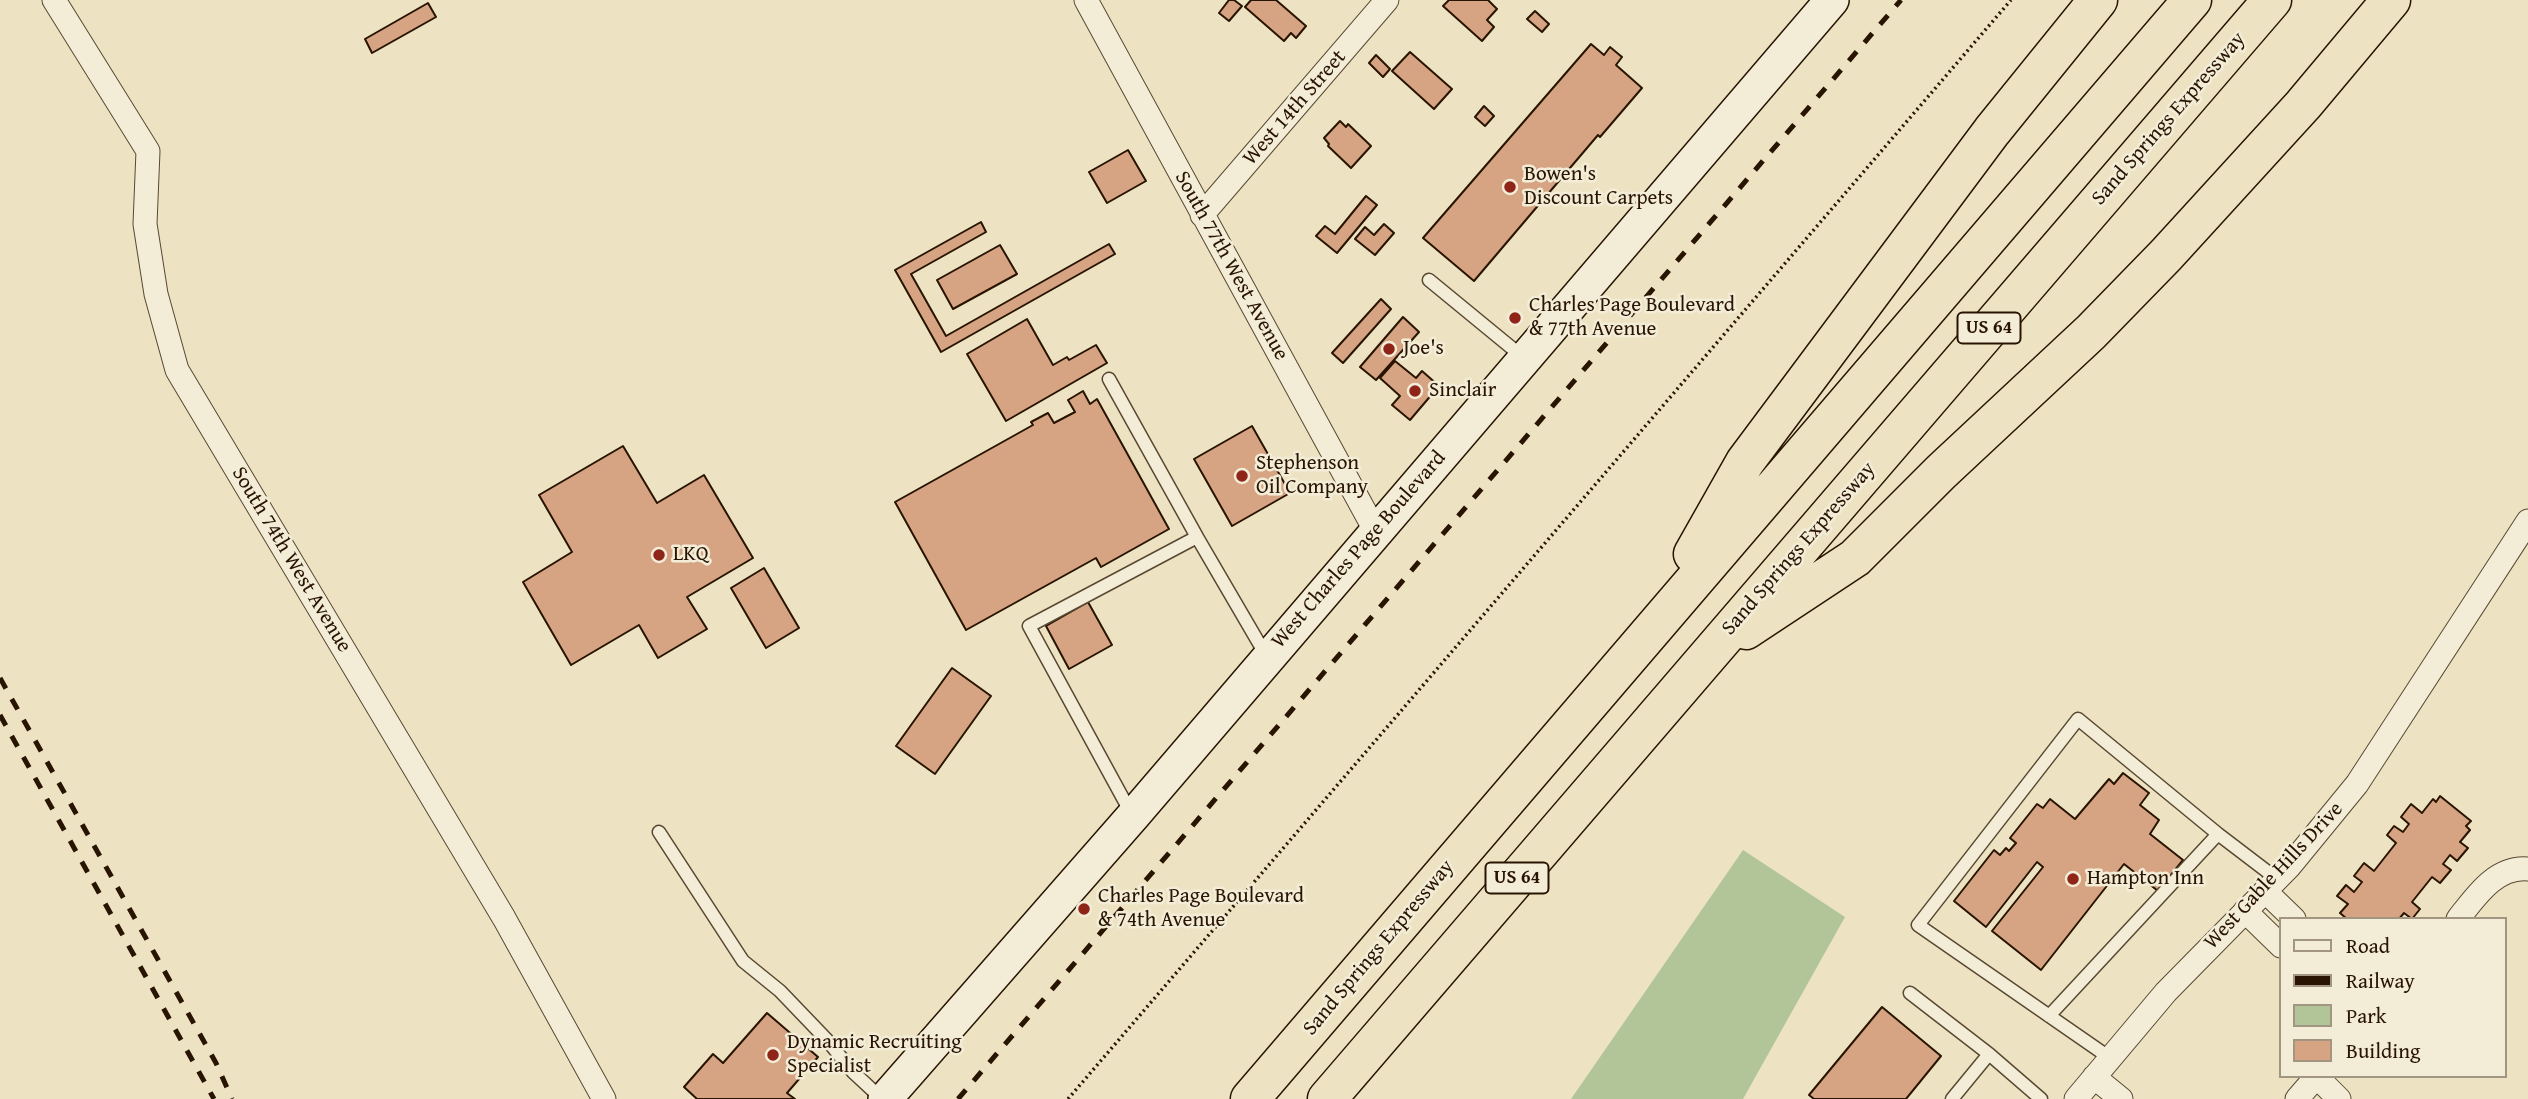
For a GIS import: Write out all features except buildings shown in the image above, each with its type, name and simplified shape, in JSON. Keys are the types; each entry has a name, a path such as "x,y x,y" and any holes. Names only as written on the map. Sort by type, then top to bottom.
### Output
{"highway":[{"path":"1648,632 1745,462 1992,131 2098,0"},
{"name":"Sand Springs Expressway","path":"1250,1099 2192,0"},
{"name":"Sand Springs Expressway","path":"1327,1099 2272,0"},
{"path":"1706,657 1855,558 1941,472 2091,332 2166,255 2303,105 2391,0"}],"main road":[{"name":"West Charles Page Boulevard","path":"884,1099 1133,816 1832,0"}],"street":[{"name":"South 74th West Avenue","path":"54,0 148,150 145,224 156,294 177,370 505,918 604,1099"},
{"name":"South 77th West Avenue","path":"1086,0 1376,532"},
{"name":"West 14th Street","path":"1202,215 1387,0"},
{"name":"West Gable Hills Drive","path":"2076,1099 2166,992 2271,885 2330,820 2357,784 2528,521"},
{"path":"2460,917 2486,884 2516,868 2528,869"},
{"path":"2271,885 2293,917"},
{"path":"2245,911 2280,945"},
{"path":"2094,1077 2121,1099"},
{"path":"2297,1099 2315,1078"},
{"path":"2317,1078 2339,1099"}],"lane":[{"path":"1429,280 1524,358"},
{"path":"1109,379 1267,657"},
{"path":"1133,816 1029,626 1197,537"},
{"path":"2110,1058 1918,925 2078,719 2218,834 2271,885"},
{"path":"659,832 743,961 780,991 827,1040 853,1072 884,1099"},
{"path":"2049,1016 2218,834"},
{"path":"1910,993 1989,1054 2041,1099"},
{"path":"1952,1099 1989,1054"}],"path":[{"path":"1068,1099 2011,0"}],"green space":[{"path":"1743,850 1845,917 1743,1099 1571,1099"}],"railway":[{"path":"958,1099 1901,0"},
{"path":"0,678 216,1063 232,1099"},
{"path":"0,715 214,1099"}],"place":[{"name":"Bowen's Discount Carpets","path":"1510,187"},
{"name":"Charles Page Boulevard & 77th Avenue","path":"1515,318"},
{"name":"Joe's","path":"1389,349"},
{"name":"Sinclair","path":"1415,391"},
{"name":"Stephenson Oil Company","path":"1242,476"},
{"name":"LKQ","path":"659,555"},
{"name":"Hampton Inn","path":"2073,879"},
{"name":"Charles Page Boulevard & 74th Avenue","path":"1084,909"},
{"name":"Dynamic Recruiting Specialist","path":"773,1055"}]}
